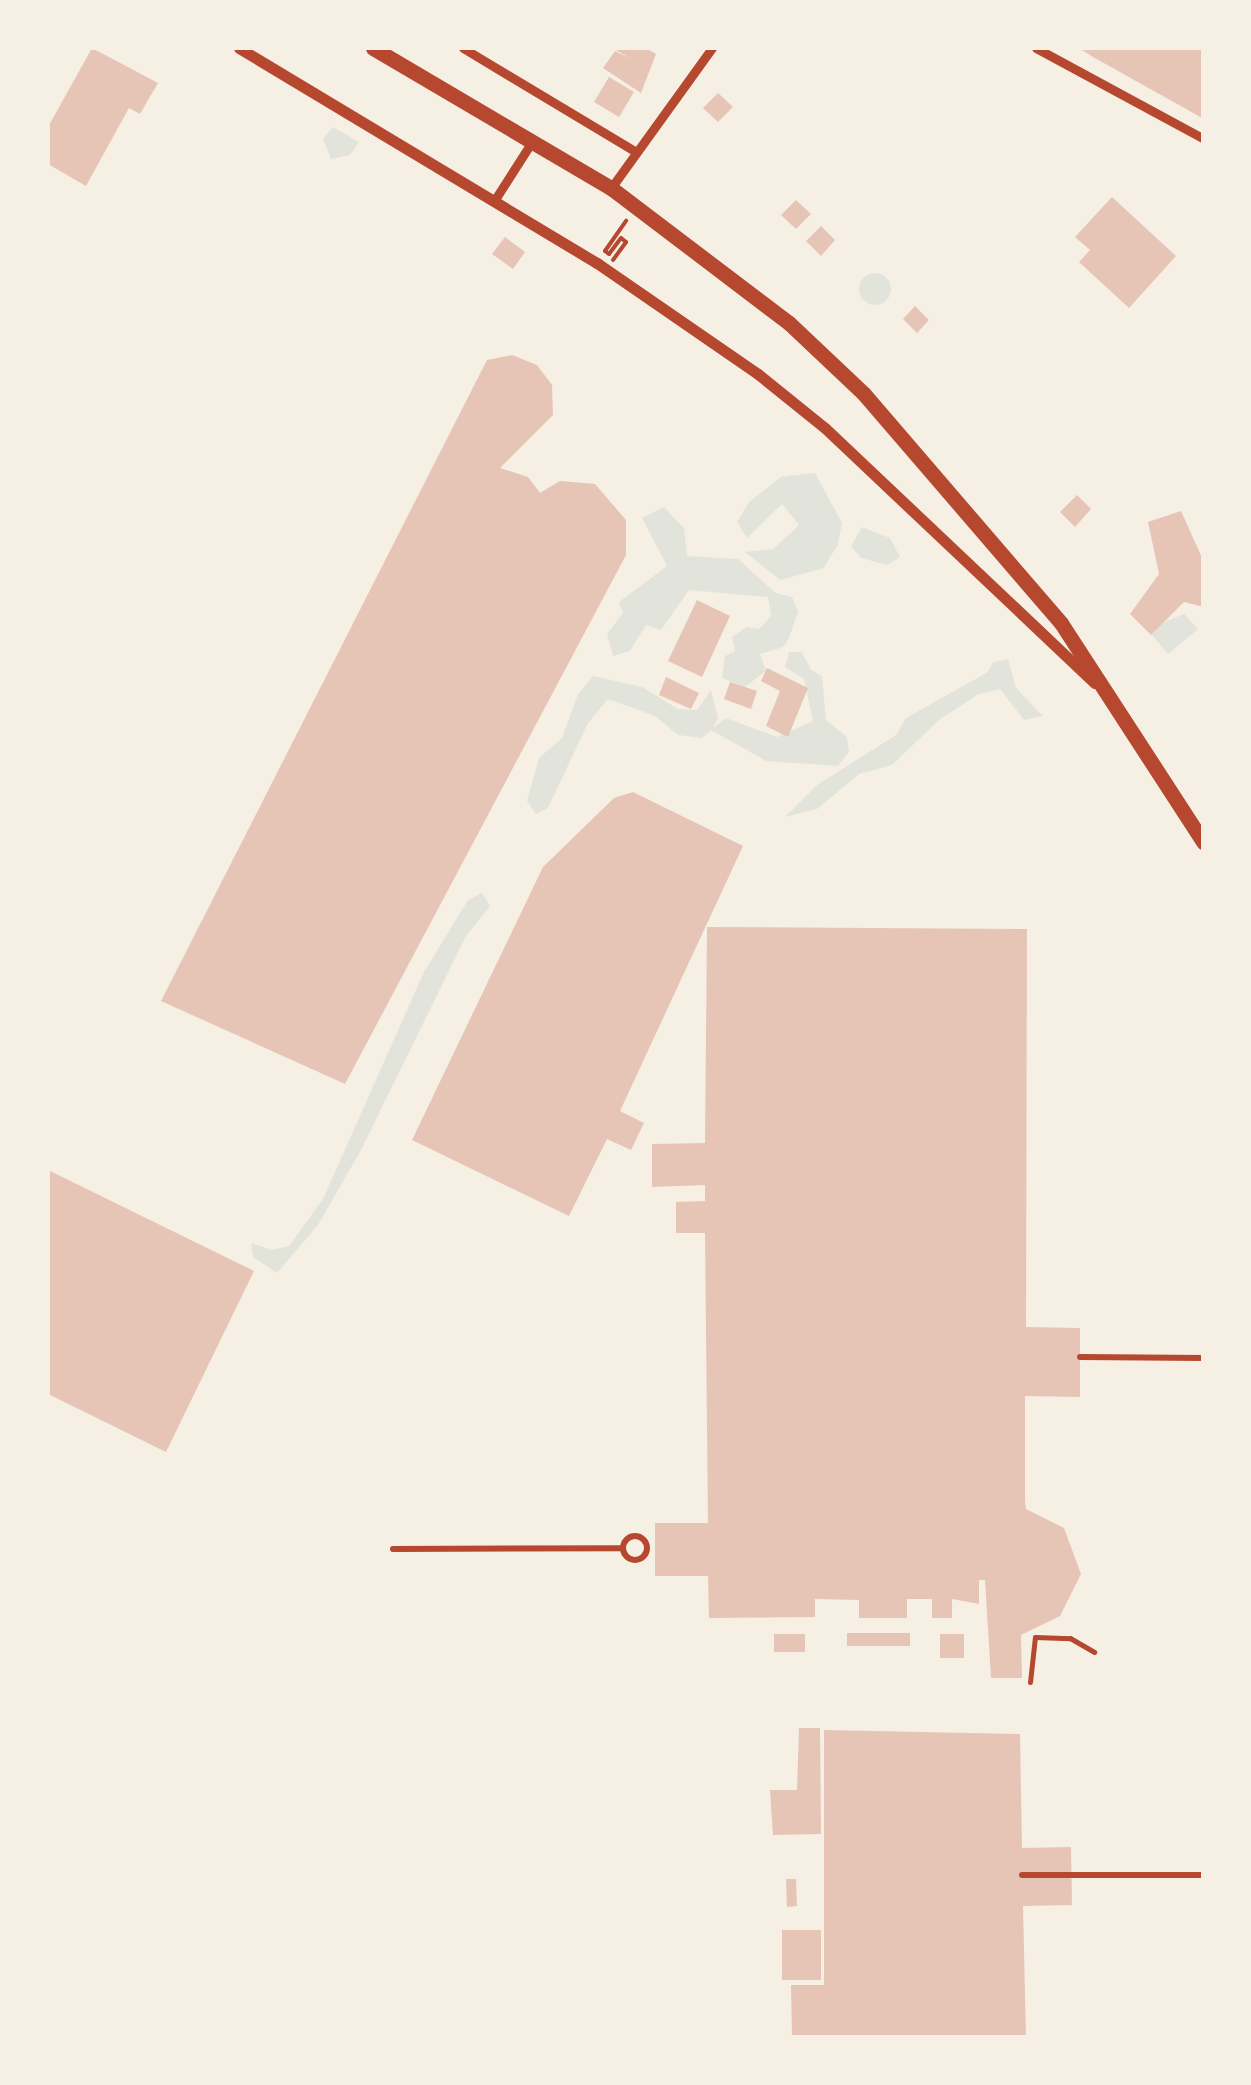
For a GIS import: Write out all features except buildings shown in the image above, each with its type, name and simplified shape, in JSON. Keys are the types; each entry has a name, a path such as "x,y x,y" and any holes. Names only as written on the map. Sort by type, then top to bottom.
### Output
{"highway":[{"path":"373,48 610,188 788,324 864,394 999,544 1122,708 1204,844"}],"street":[{"path":"240,48 597,263 825,428 1122,708"},
{"path":"463,48 633,150"},
{"path":"610,188 633,150 712,48"},
{"path":"1036,48 1204,139"},
{"path":"494,202 532,140"},
{"path":"1080,1357 1204,1358"},
{"path":"393,1549 623,1548 636,1536 651,1548 634,1560 623,1548"},
{"path":"1022,1875 1204,1875"}],"lane":[{"path":"1030,1682 1034,1637 1070,1638 1094,1652"}],"path":[{"path":"597,263 602,255 612,262 626,242 621,238 609,254 605,251 636,207"}],"shaded area":[{"path":"333,127 359,142 350,155 331,159 323,139"},
{"path":"875,273 886,278 891,289 886,300 875,305 864,300 859,289 864,278"},
{"path":"815,473 842,523 838,544 824,568 780,580 745,552 773,549 799,525 782,504 747,538 737,522 749,502 781,477"},
{"path":"664,507 684,528 687,556 738,559 776,593 792,597 798,612 789,638 783,647 760,654 766,671 745,687 722,678 725,656 735,651 732,637 747,627 759,629 771,616 768,597 689,590 661,630 646,625 630,651 613,656 607,634 623,613 619,602 667,566 642,518"},
{"path":"862,527 890,538 900,557 887,565 861,558 851,546"},
{"path":"1184,614 1198,629 1168,654 1147,629"},
{"path":"789,652 802,652 811,670 822,676 826,720 847,737 849,752 838,766 766,761 711,730 702,738 678,735 655,716 608,699 588,723 548,808 536,814 527,801 539,758 562,738 578,694 593,676 642,687 678,709 697,710 711,690 718,718 713,728 726,718 777,737 813,721 804,679 785,667"},
{"path":"1008,659 1016,688 1043,716 1024,720 1000,689 979,694 940,719 892,765 859,774 817,809 785,817 817,785 896,735 906,718 988,672 993,662"},
{"path":"482,893 490,906 466,936 361,1150 318,1225 277,1273 253,1257 251,1243 272,1250 289,1246 323,1199 424,972 468,900"}]}
